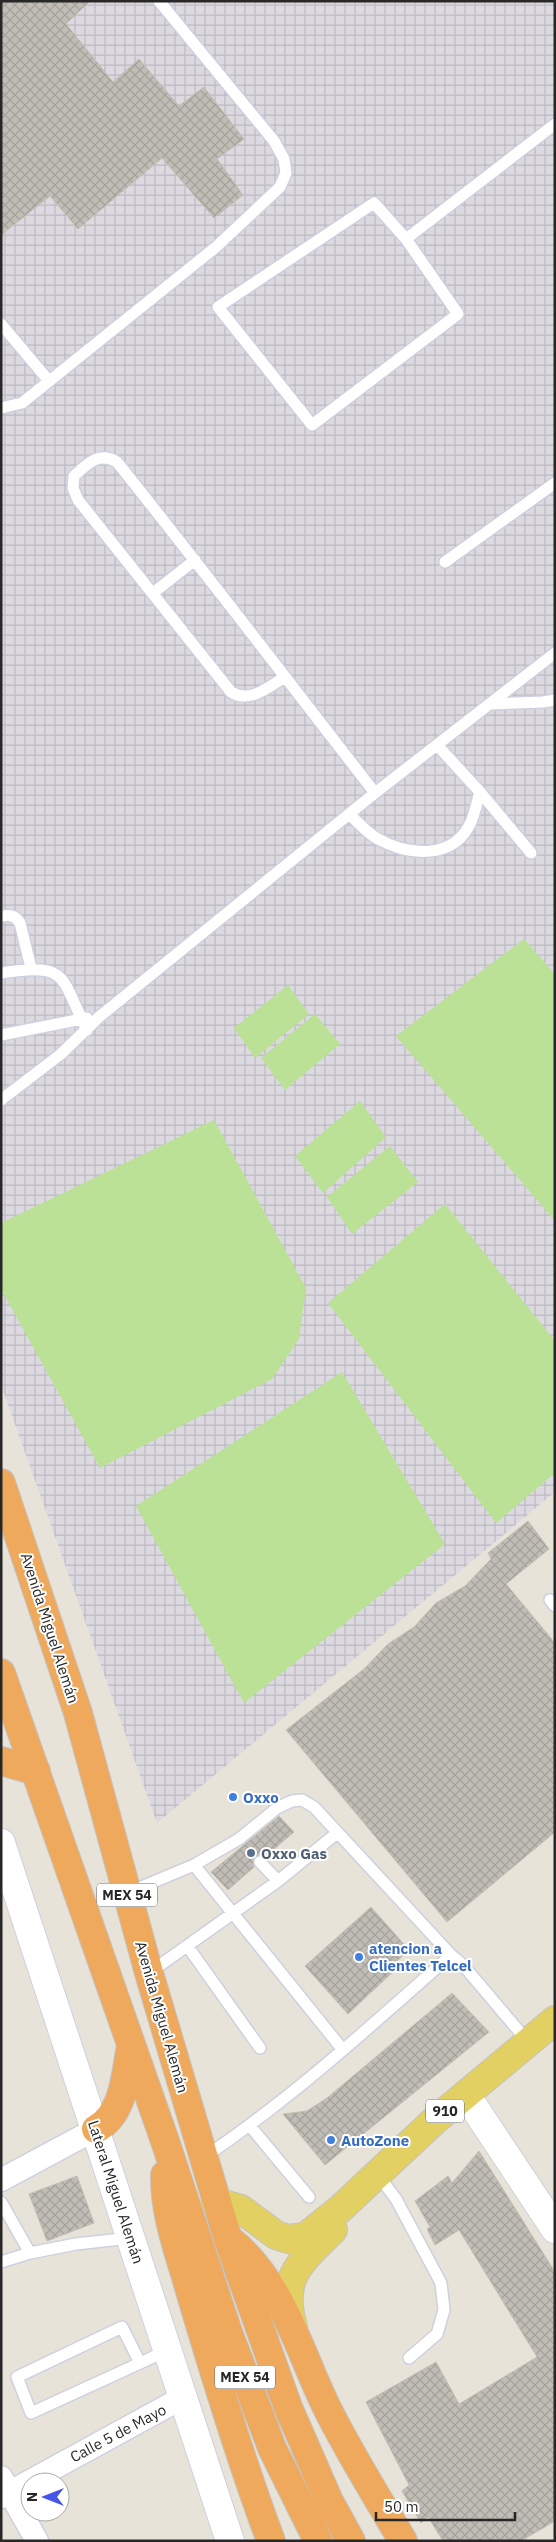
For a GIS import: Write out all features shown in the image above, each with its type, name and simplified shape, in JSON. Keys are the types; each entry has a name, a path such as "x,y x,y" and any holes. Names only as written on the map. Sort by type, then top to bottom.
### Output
{"highway":[{"name":"Avenida Miguel Alemán","path":"1,1483 78,1713 148,1973 202,2158 228,2239 251,2308 288,2407 329,2501 351,2541"},
{"name":"MEX 54","path":"1,1673 166,2144 228,2332 272,2448 318,2541"},
{"path":"1,1761 36,1771"},
{"path":"96,2129 107,2122 116,2111 123,2089 131,2044"},
{"path":"166,2144 166,2195 177,2244 244,2471 270,2541"},
{"path":"228,2239 246,2253 265,2277 297,2340 344,2443 403,2541"}],"main road":[{"name":"910","path":"216,2202 241,2209 276,2235 288,2239 305,2237 343,2213 384,2183 540,2044 555,2020"},
{"name":"910","path":"297,2340 289,2311 290,2283 301,2264 343,2213 434,2121 540,2044"}],"street":[{"name":"Lateral Miguel Alemán","path":"1,1843 7,1881 96,2129 230,2541"},
{"path":"472,2104 555,2229"},
{"path":"1,2180 96,2129"},
{"name":"Calle 5 de Mayo","path":"4,2488 182,2398"},
{"path":"4,2488 37,2541"}],"lane":[{"path":"1,408 22,403 216,247 280,187 286,172 284,159 274,141 159,1"},
{"path":"406,239 555,124"},
{"path":"374,203 406,239 458,314 312,424 218,307 374,203"},
{"path":"1,324 49,381"},
{"path":"285,676 253,696 244,697 231,692 78,500 73,488 74,476 100,456 109,457 117,462 195,560 285,676 375,793"},
{"path":"445,562 555,483"},
{"path":"152,593 195,560"},
{"path":"1,1100 61,1054 99,1017 375,793 555,653"},
{"path":"490,704 555,700"},
{"path":"437,745 480,792 531,853"},
{"path":"349,814 376,838 400,849 430,853 454,845 471,823 480,792"},
{"path":"1,916 12,915 17,918 31,968"},
{"path":"1,973 31,968 46,969 58,974 65,981 87,1030"},
{"path":"1,1035 82,1018 99,1017"},
{"path":"127,1893 194,1865 241,1842 277,1808 292,1801 302,1800 314,1807 451,1955 540,2044"},
{"path":"148,1973 188,1947 278,1881 337,1833"},
{"path":"260,1862 278,1881"},
{"path":"194,1865 343,2050"},
{"path":"188,1947 260,2048"},
{"path":"202,2158 250,2126 343,2050 451,1955"},
{"path":"250,2126 309,2197"},
{"path":"384,2183 396,2199 441,2283 444,2310 437,2334 409,2358"},
{"path":"1,2202 30,2254"},
{"path":"1,2262 76,2244 130,2238"},
{"path":"140,2363 122,2327 17,2377 31,2413 140,2363 167,2350"}],"shaded area":[{"path":"1,1 555,1 555,1492 157,1823 1,1385"}],"green space":[{"path":"524,939 555,974 555,1221 396,1036"},
{"path":"288,985 309,1014 255,1058 234,1028"},
{"path":"315,1014 340,1044 285,1090 261,1058"},
{"path":"360,1101 386,1137 323,1193 295,1156"},
{"path":"214,1120 306,1288 299,1339 272,1379 100,1468 1,1289 1,1223"},
{"path":"390,1146 418,1182 352,1234 327,1197"},
{"path":"445,1204 555,1341 555,1473 496,1523 328,1303"},
{"path":"342,1372 445,1544 244,1703 136,1506"}],"building":[{"path":"1,1 90,1 66,24 113,82 139,59 179,106 204,87 244,139 217,159 243,195 214,218 162,158 78,229 50,196 1,235"},
{"path":"528,1521 549,1549 506,1584 555,1643 555,1832 447,1922 286,1730 364,1669 388,1644 414,1627 436,1603 465,1586 491,1559 488,1553"},
{"name":"Oxxo Gas","path":"279,1816 294,1832 265,1857 262,1855 255,1856 253,1860 254,1867 228,1890 211,1872"},
{"name":"atencion a Clientes Telcel","path":"371,1907 409,1950 395,1963 397,1968 348,2014 305,1966"},
{"path":"452,1993 489,2032 325,2165 283,2114 307,2111 327,2098"},
{"path":"479,2151 555,2272 555,2521 521,2541 443,2541 428,2517 421,2523 402,2491 409,2485 366,2402 436,2362 459,2404 537,2357 459,2230 435,2245 427,2229 430,2227 415,2201 448,2176 452,2183"},
{"path":"77,2176 94,2223 47,2241 29,2194"}],"place":[{"name":"Oxxo","path":"233,1797"},
{"name":"Oxxo Gas","path":"251,1853"},
{"name":"atencion a Clientes Telcel","path":"359,1957"},
{"name":"AutoZone","path":"331,2140"}]}
